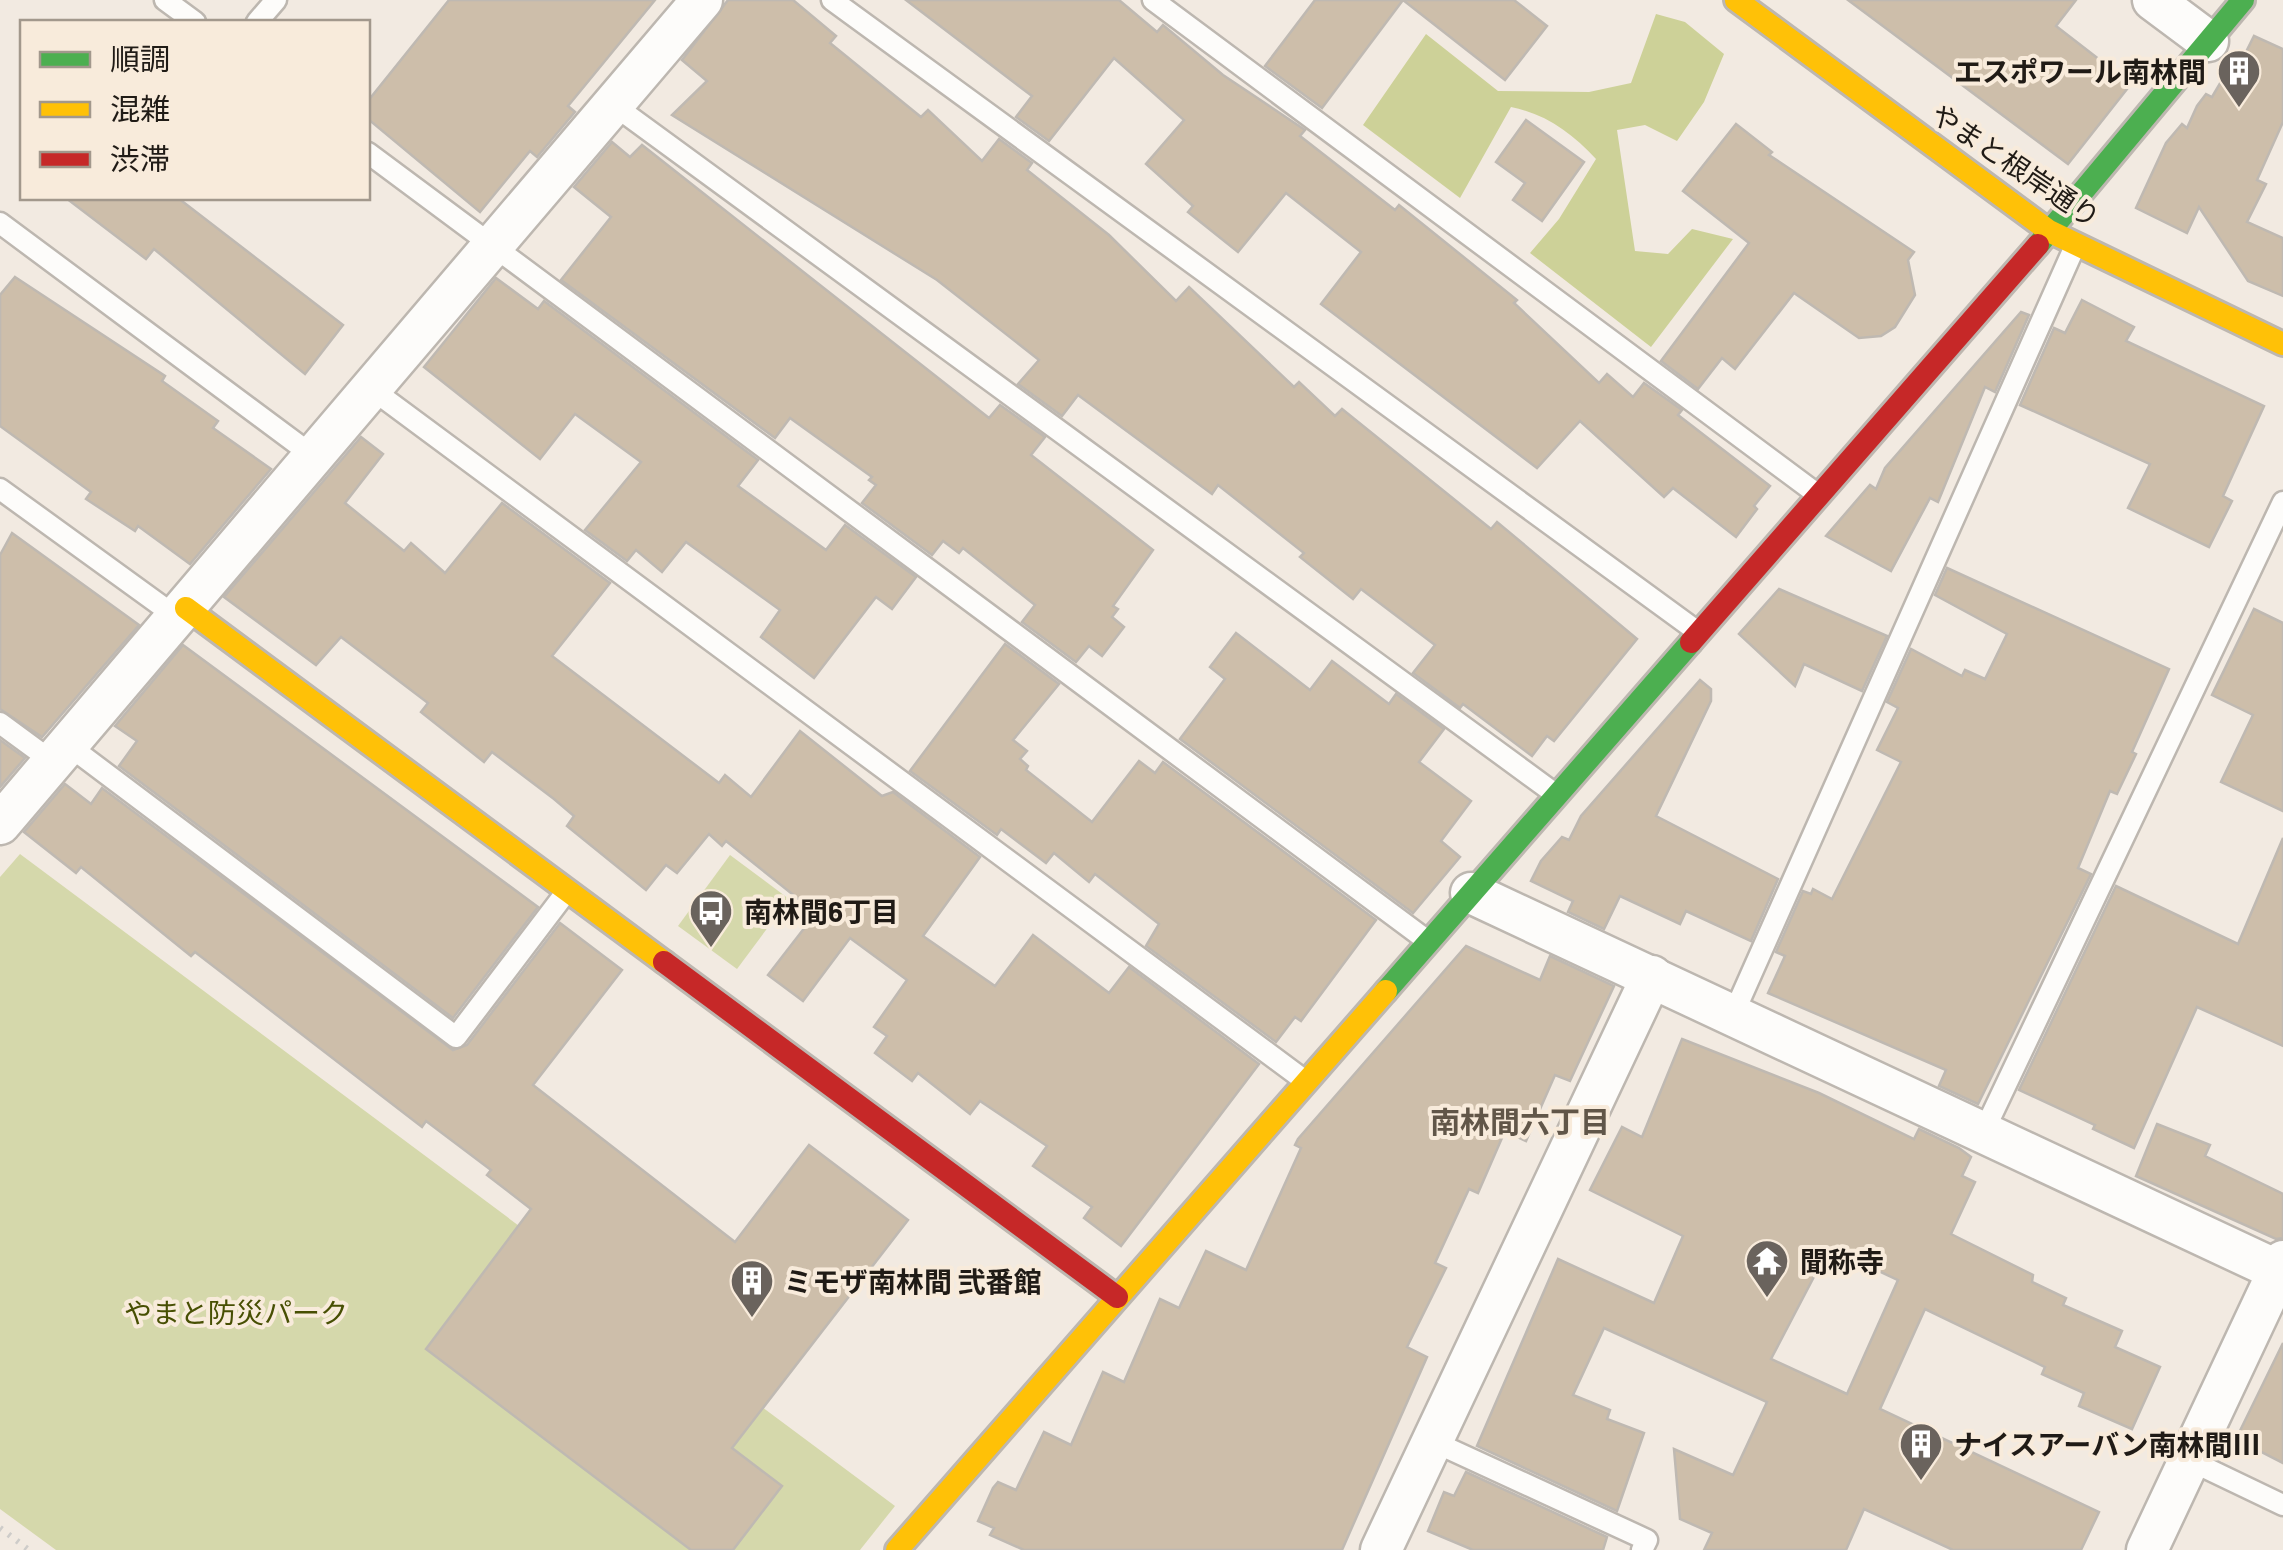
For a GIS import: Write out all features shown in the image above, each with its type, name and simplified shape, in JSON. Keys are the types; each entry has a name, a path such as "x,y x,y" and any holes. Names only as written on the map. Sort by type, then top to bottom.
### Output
{"street":[{"path":"0,824 702,0"},
{"name":"やまと根岸通り","path":"1736,0 2049,231 2283,344"},
{"path":"2154,0 2208,40"},
{"path":"914,1546 1117,1297 2049,231 2243,0"},
{"path":"182,613 568,890 1117,1297"},
{"path":"1471,893 2281,1268 2147,1550"},
{"path":"1381,1550 1652,976"}],"lane":[{"path":"165,0 193,20"},
{"path":"259,20 276,0"},
{"path":"832,0 1700,633"},
{"path":"1153,0 1818,495"},
{"path":"612,104 1556,795"},
{"path":"370,155 1428,942"},
{"path":"0,223 312,455"},
{"path":"1733,1015 2075,246"},
{"path":"369,387 1306,1081"},
{"path":"0,489 182,613"},
{"path":"1983,1132 2283,502"},
{"path":"0,723 60,753 456,1037 568,890"},
{"path":"1432,1441 1647,1540 1642,1550"},
{"path":"2189,1460 2283,1505"}],"path":[{"path":"0,1528 29,1550"}],"green space":[{"path":"1656,14 1685,22 1724,54 1704,102 1677,141 1645,125 1617,130 1635,251 1668,254 1692,229 1733,239 1651,347 1530,253 1559,219 1596,159 1568,133 1536,114 1511,107 1460,198 1363,125 1426,34 1498,91 1589,92 1631,83"},
{"name":"やまと防災パーク","path":"20,854 895,1506 860,1550 56,1550 0,1509 0,877"},
{"path":"730,855 789,899 737,969 678,926"}],"building":[{"path":"449,0 655,0 568,106 575,112 537,157 530,151 480,212 370,121 370,99"},
{"path":"728,0 793,0 836,36 830,43 921,117 928,110 982,161 999,139 1032,163 1027,170 1109,235 1176,301 1189,287 1294,387 1299,382 1335,416 1342,409 1491,529 1497,522 1637,639 1554,741 1547,736 1532,756 1463,704 1460,708 1413,673 1435,645 1361,589 1353,599 1300,557 1304,553 1218,485 1212,494 1078,395 1062,416 1018,384 1039,360 937,280 672,115 707,81 682,60"},
{"path":"906,0 1119,0 1157,32 1163,25 1223,75 1305,130 1300,136 1395,210 1399,205 1517,300 1514,303 1599,383 1607,374 1633,397 1644,383 1682,410 1678,415 1770,486 1754,506 1757,509 1736,537 1673,488 1664,497 1580,421 1537,468 1321,304 1361,252 1286,193 1238,252 1188,212 1193,206 1146,164 1184,120 1114,58 1049,141 1016,117 1032,96"},
{"path":"1315,0 1403,0 1322,108 1265,66"},
{"path":"1403,0 1514,0 1547,26 1505,80"},
{"path":"1848,0 2076,0 2056,26 2131,84 2068,164"},
{"path":"2254,36 2283,49 2283,122 2257,180 2266,184 2247,222 2283,238 2283,296 2248,281 2199,207 2187,233 2136,208 2166,143 2182,124 2187,128 2197,106 2206,94 2212,97 2232,63 2239,66"},
{"path":"1526,120 1584,162 1542,221 1513,200 1525,183 1496,162"},
{"path":"1736,124 1772,152 1769,155 1914,252 1908,260 1915,295 1895,327 1881,336 1859,338 1794,293 1735,369 1722,358 1698,389 1661,361 1749,243 1683,191"},
{"path":"612,142 630,157 642,145 989,418 1000,405 1045,437 1031,455 1153,550 1113,606 1118,609 1112,617 1124,627 1102,656 1089,646 1076,662 1022,622 1035,605 963,548 959,553 943,541 932,555 862,503 876,485 869,480 872,477 790,418 775,438 561,280 611,217 574,187"},
{"path":"69,200 181,200 343,325 305,374 154,249 146,259"},
{"path":"15,277 165,376 162,381 218,421 213,428 271,469 190,564 138,526 135,531 86,499 91,492 0,426 0,295"},
{"path":"496,278 538,309 544,301 758,460 738,486 826,550 845,525 916,577 892,609 876,597 814,678 761,637 780,610 686,542 662,572 636,550 627,561 585,530 641,462 575,414 540,459 424,367"},
{"path":"2082,300 2134,327 2126,341 2264,406 2223,496 2232,501 2209,547 2128,508 2150,464 2020,405 2054,328 2065,333"},
{"path":"2021,312 2029,315 1995,392 1985,387 1938,502 1930,498 1891,571 1826,536 1870,485 1876,489 1885,468"},
{"path":"361,437 383,454 345,503 404,551 411,543 445,573 502,503 610,583 552,656 719,783 725,775 751,797 800,731 882,796 893,792 980,857 923,936 995,986 1033,935 1109,993 1129,967 1259,1064 1121,1246 1084,1218 1092,1207 1033,1166 1047,1146 980,1101 970,1114 918,1073 912,1081 875,1053 887,1036 874,1027 907,980 850,938 803,1001 768,975 816,913 726,841 722,846 709,834 677,873 666,865 646,890 567,826 574,816 554,799 492,752 484,762 421,712 428,703 341,637 316,665 224,597"},
{"path":"12,533 139,625 42,737 0,709 0,555"},
{"path":"1947,568 2169,669 2132,752 2136,754 2117,794 2110,791 2078,868 2091,874 1978,1104 1939,1086 1946,1070 1768,993 1785,956 1776,952 1803,891 1811,894 1813,889 1832,899 1901,762 1877,750 1898,708 1887,702 1911,649 1962,676 1965,670 1985,679 2007,634 1935,595"},
{"path":"1779,589 1887,636 1862,691 1804,664 1795,686 1739,634"},
{"path":"2254,609 2283,623 2283,811 2221,782 2253,715 2212,695"},
{"path":"1236,633 1310,690 1332,661 1389,704 1396,694 1444,729 1419,762 1471,801 1441,841 1460,857 1413,913 1180,739 1225,679 1210,667"},
{"path":"1005,644 1059,684 1013,740 1027,751 1020,759 1028,766 1026,770 1092,822 1139,761 1155,773 1163,762 1376,920 1301,1021 1295,1017 1276,1042 1146,946 1159,924 1095,874 1089,882 1054,853 1046,863 1001,829 997,835 910,771"},
{"path":"183,645 538,907 453,1018 119,766 137,741 115,726"},
{"path":"1700,680 1711,689 1711,701 1656,816 1778,879 1751,941 1686,911 1680,924 1620,896 1604,929 1568,912 1573,901 1531,881 1541,861 1562,837 1569,840 1581,816"},
{"path":"0,740 25,758 0,787"},
{"path":"65,784 91,804 102,788 453,1050 467,1045 560,923 622,970 533,1085 735,1242 809,1145 908,1220 732,1448 782,1486 733,1550 691,1550 426,1349 531,1209 487,1175 491,1170 426,1121 422,1127 195,952 191,956 81,867 76,873 24,832"},
{"path":"2283,838 2283,1046 2197,1007 2134,1148 2019,1090 2116,886 2238,944"},
{"path":"1466,946 1540,980 1550,956 1614,986 1570,1081 1555,1075 1526,1141 1505,1131 1478,1193 1469,1189 1435,1263 1446,1268 1407,1347 1427,1357 1342,1550 1024,1550 990,1535 994,1528 978,1521 993,1488 998,1482 1016,1490 1044,1432 1071,1445 1103,1372 1124,1382 1160,1299 1179,1308 1206,1251 1246,1270 1301,1148 1295,1145 1298,1139"},
{"path":"1682,1039 1819,1093 1914,1139 1919,1129 1971,1157 1962,1176 1975,1182 1951,1234 2033,1275 2032,1282 2066,1298 2063,1305 2122,1331 2115,1347 2160,1367 2132,1429 2079,1406 2084,1393 2042,1374 2045,1367 1925,1309 1880,1409 2099,1512 2081,1550 1953,1550 1864,1509 1846,1550 1704,1550 1712,1533 1680,1519 1674,1449 1733,1475 1767,1402 1604,1328 1573,1395 1610,1410 1607,1419 1644,1433 1617,1511 1477,1446 1558,1259 1654,1303 1683,1236 1590,1190 1622,1127 1642,1137","holes":["1829,1248 1898,1280 1847,1394 1771,1359"]},
{"path":"2157,1124 2210,1145 2205,1156 2283,1194 2283,1238 2276,1239 2136,1176"},
{"path":"2283,1343 2283,1463 2236,1439"},
{"path":"1466,1472 1607,1537 1603,1550 1473,1550 1428,1531 1444,1492 1454,1496"}],"traffic: fast":[{"path":"2038,245 2243,0"},
{"path":"1386,991 1691,642"}],"traffic: slow":[{"path":"1736,0 2049,231 2283,344"},
{"path":"186,608 664,962"},
{"path":"897,1550 1386,991"}],"traffic: jam":[{"path":"1691,642 2038,245"},
{"path":"664,962 1117,1297"}],"place":[{"name":"エスポワール南林間","path":"2239,109"},
{"name":"南林間6丁目","path":"711,949"},
{"name":"聞称寺","path":"1767,1299"},
{"name":"ミモザ南林間 弐番館","path":"752,1319"},
{"name":"ナイスアーバン南林間Ⅲ","path":"1921,1482"}],"district":[{"name":"南林間六丁目","path":"1520,1121"}]}
